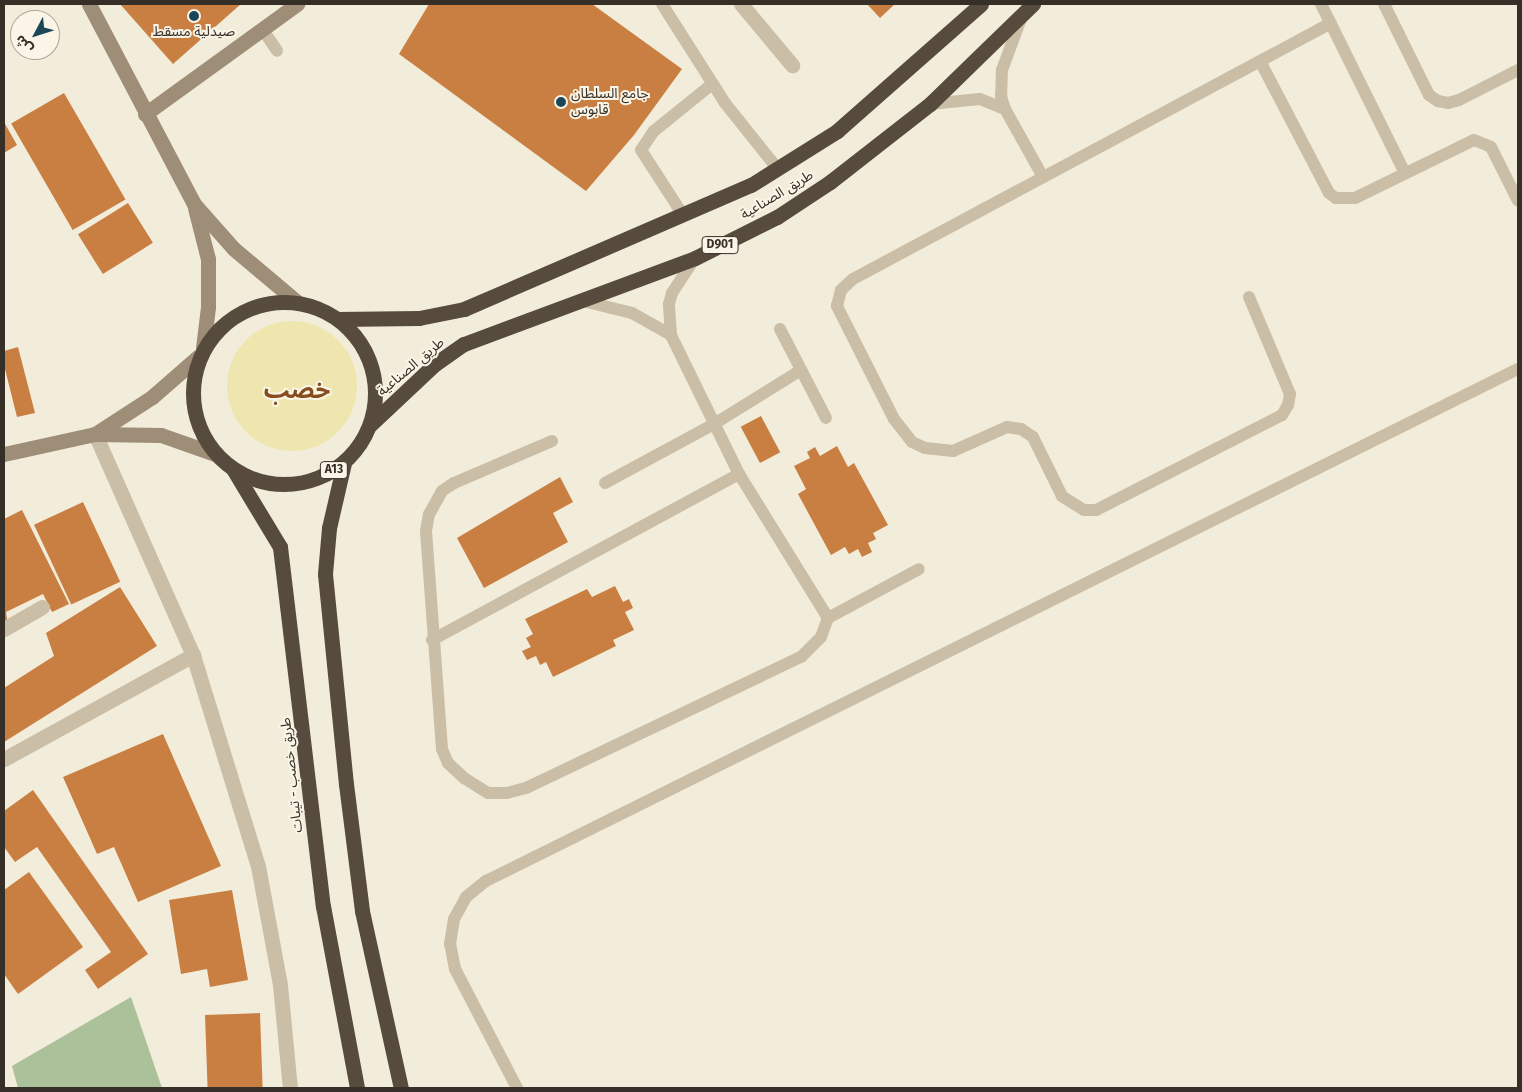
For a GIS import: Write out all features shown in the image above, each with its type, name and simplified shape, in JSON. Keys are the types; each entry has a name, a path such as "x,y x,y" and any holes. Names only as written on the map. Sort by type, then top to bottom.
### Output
{"highway":[{"name":"طريق الصناعية","path":"337,318 419,318 464,309 751,186 776,167 837,132 981,4"},
{"name":"طريق الصناعية","path":"371,424 435,364 464,344 695,258 784,212 837,176 930,104 1033,4"},
{"name":"A13","path":"275,302 297,302 337,318 354,335 372,369 375,400 371,424 360,445 344,463 328,474 290,485 263,482 233,470 215,454 203,437 192,397 201,352 216,330 233,316 253,306 275,302"},
{"name":"A13","path":"344,463 329,528 325,574 346,784 362,911 401,1088"},
{"name":"طريق خصب - تيبات","path":"233,470 280,547 323,906 357,1088"}],"main road":[{"path":"90,4 145,114 194,204 234,249 297,302"},
{"path":"145,114 297,4"},
{"path":"95,434 152,397 201,352 208,307 208,259 194,204"},
{"path":"4,454 95,434 162,435 215,454"}],"street":[{"path":"741,4 792,64"},
{"path":"95,434 193,655 258,866 280,985 290,1088"},
{"path":"4,629 42,607"},
{"path":"4,759 193,655"}],"lane":[{"path":"662,4 712,84 776,167"},
{"path":"1322,4 1405,173"},
{"path":"1384,4 1429,95 1438,101 1448,103 1459,100 1518,70"},
{"path":"1022,16 1002,70 1001,96 1004,109 1043,177"},
{"path":"1249,297 1290,394 1288,405 1272,420 1109,506 1084,510 1072,505 1062,496 1033,438 1021,429 1006,428 952,451 924,448 912,442 894,419 839,315 837,306 841,290 853,279 1331,23"},
{"path":"263,30 277,51"},
{"path":"1260,61 1329,193 1346,200 1465,144 1483,142 1491,147 1518,201"},
{"path":"684,215 641,150 654,131 712,84"},
{"path":"930,104 980,99 1004,109"},
{"path":"695,258 672,293 669,304 671,335 739,474 828,618"},
{"path":"583,301 632,313 671,335"},
{"path":"780,329 826,418"},
{"path":"517,1088 455,969 450,944 454,919 466,897 486,881 1518,369"},
{"path":"605,483 714,424 801,370"},
{"path":"552,441 454,483 435,502 426,531 438,732 448,763 475,787 488,793 507,793 559,773 801,657 821,637 828,618 919,569"},
{"path":"432,640 739,474"}],"green space":[{"path":"131,997 162,1088 18,1088 12,1066"}],"sand":[{"path":"292,321 305,322 317,326 338,340 352,361 356,373 356,399 352,411 338,432 317,446 305,450 292,451 279,450 267,446 246,432 232,411 228,399 227,386 228,373 232,361 246,340 267,326 279,322"}],"building":[{"path":"120,4 241,4 173,64"},
{"name":"جامع السلطان قابوس","path":"429,4 592,4 682,69 634,135 586,191 399,54"},
{"path":"867,4 895,4 880,18"},
{"path":"64,93 126,200 73,230 11,124"},
{"path":"4,122 17,145 4,153"},
{"path":"128,203 153,243 103,274 78,234"},
{"path":"18,347 35,413 17,417 4,365 4,351"},
{"path":"761,416 780,452 760,463 741,427"},
{"path":"837,446 848,467 854,463 888,525 873,533 876,539 868,543 872,552 862,557 858,549 849,554 845,547 831,555 798,494 806,489 794,466 810,458 807,452 815,447 820,456"},
{"path":"560,477 573,502 553,513 568,542 484,588 457,538"},
{"path":"83,502 120,582 71,605 34,525"},
{"path":"22,510 69,604 52,612 43,594 6,612 8,625 4,627 4,519"},
{"path":"615,586 623,602 629,599 633,608 625,612 634,630 613,640 616,646 553,677 546,662 540,665 536,656 527,660 522,651 531,647 526,638 533,634 525,619 587,589 592,597"},
{"path":"120,587 157,646 4,742 4,688 54,656 46,633"},
{"path":"163,734 221,866 138,902 114,847 97,854 63,777"},
{"path":"33,790 148,954 98,989 85,970 111,952 37,847 15,862 4,847 4,811"},
{"path":"29,872 83,947 18,994 4,974 4,890"},
{"path":"232,890 248,980 210,987 207,969 181,974 169,900"},
{"path":"260,1013 263,1088 208,1088 205,1015"}],"place":[{"name":"صيدلية مسقط","path":"194,16"},
{"name":"جامع السلطان قابوس","path":"561,102"}],"district":[{"name":"خصب","path":"297,391"}]}
